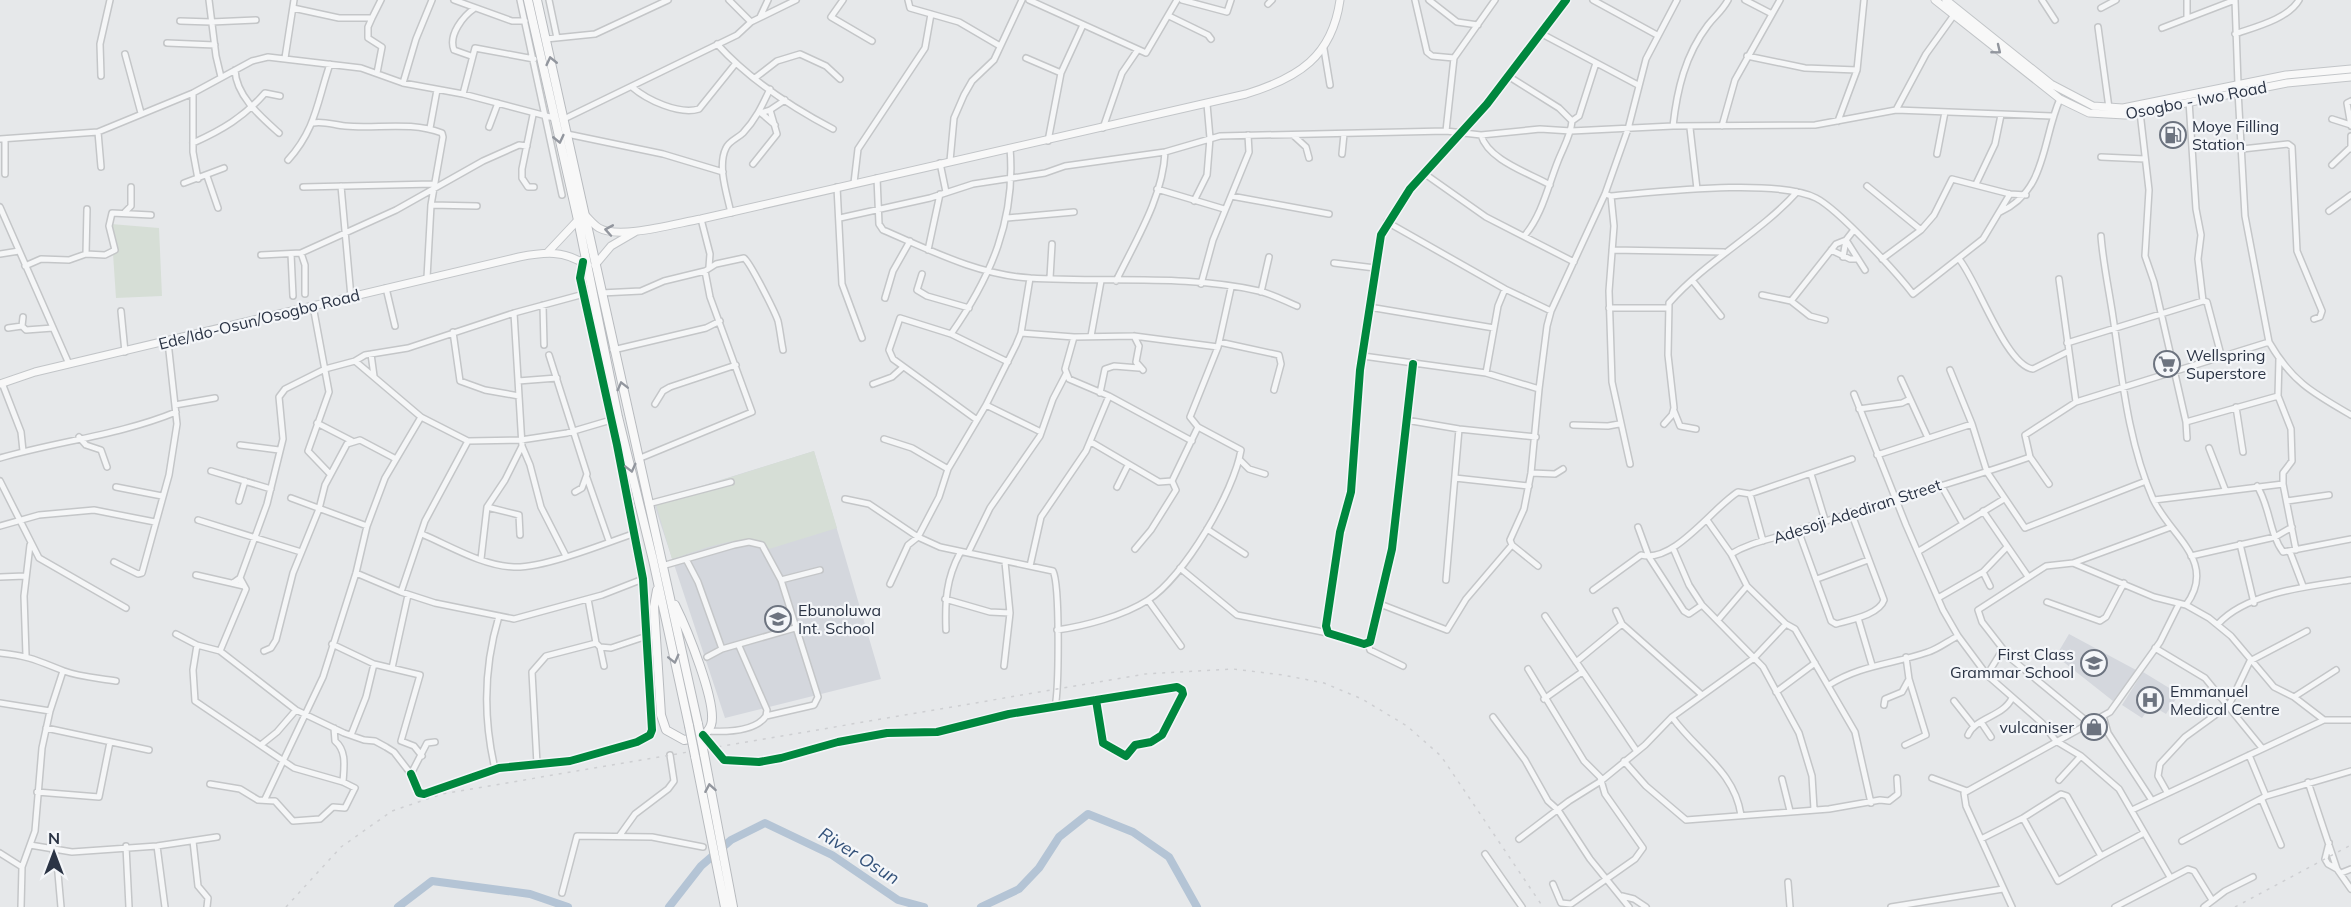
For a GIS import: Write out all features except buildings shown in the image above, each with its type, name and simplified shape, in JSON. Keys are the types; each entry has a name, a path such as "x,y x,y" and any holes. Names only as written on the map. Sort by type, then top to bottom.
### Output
{"highway":[{"path":"537,0 567,134 588,264 695,756 712,823 723,881 725,907"},
{"path":"527,5 554,118 582,218"},
{"path":"588,264 601,293 698,724 712,823"},
{"path":"657,583 654,607 661,715 666,730 684,740 705,733 711,726 713,713 707,690 668,591"},
{"path":"723,881 733,907"}],"main road":[{"path":"637,231 610,246 588,264 548,252 582,218 605,230 637,231 731,213 1246,94 1280,81 1304,67 1324,49 1338,17 1340,0"},
{"name":"Osogbo - Iwo Road","path":"1935,0 2060,99 2089,113 2113,116 2140,112 2286,75 2351,69"},
{"name":"Osogbo - Iwo Road","path":"1946,0 2064,93 2084,103 2109,108 2139,105 2238,87 2351,76"},
{"name":"Ede/Ido-Osun/Osogbo Road","path":"1,383 69,364 427,278 548,252"}],"street":[{"path":"101,76 100,44 110,0"},
{"path":"209,0 221,77"},
{"path":"285,58 294,0"},
{"path":"377,73 382,47 368,38 368,27 381,0"},
{"path":"403,83 413,48 432,0"},
{"path":"454,0 512,21 525,21"},
{"path":"520,0 527,5 525,21 562,195"},
{"path":"549,0 557,38"},
{"path":"546,39 607,31 668,0"},
{"path":"729,0 751,22"},
{"path":"760,18 768,0"},
{"path":"564,119 743,32 751,22 796,0"},
{"path":"843,0 831,17 872,41"},
{"path":"908,0 910,8 959,22 1000,46"},
{"path":"950,161 954,118 964,95 972,81 994,60 1022,0"},
{"path":"1029,0 1137,51 1148,52 1177,0"},
{"path":"1182,0 1227,12 1231,0"},
{"path":"1415,0 1427,52 1432,56 1454,58"},
{"path":"1429,0 1457,22 1478,25"},
{"path":"1446,131 1454,58 1495,0"},
{"path":"1328,633 1326,626 1340,532 1352,492 1360,370 1382,235 1387,222 1425,174 1463,133 1542,34 1566,0"},
{"path":"1593,0 1657,35"},
{"path":"1538,566 1512,545 1510,540 1524,509 1529,486 1546,326 1551,311 1608,195 1628,129 1638,85 1657,35 1677,0"},
{"path":"1673,126 1675,104 1688,57 1708,24 1720,14 1728,0"},
{"path":"1745,0 1772,14"},
{"path":"1722,126 1735,80 1780,0"},
{"path":"1838,122 1857,70 1864,0"},
{"path":"2042,0 2055,20"},
{"path":"2101,8 2116,0"},
{"path":"2187,0 2187,18"},
{"path":"2162,28 2235,0 2245,216 2270,342 2279,359 2316,395 2351,415"},
{"path":"2235,34 2266,23 2296,5 2299,0"},
{"path":"294,8 339,18 372,18"},
{"path":"471,56 454,50 452,45 455,33 464,17 475,8"},
{"path":"854,183 858,149 925,48 931,14"},
{"path":"1896,110 1926,54 1954,15"},
{"path":"1169,16 1208,35 1211,39"},
{"path":"180,21 256,20"},
{"path":"1048,141 1061,73 1083,25"},
{"path":"2098,27 2109,108"},
{"path":"1542,34 1638,85"},
{"path":"167,43 215,45"},
{"path":"717,44 736,63 785,100 833,129"},
{"path":"463,94 471,56 475,48 480,47 534,59"},
{"path":"1324,49 1330,85"},
{"path":"1103,128 1122,73 1137,51"},
{"path":"125,54 141,113"},
{"path":"755,78 777,61 800,54 826,66 840,79"},
{"path":"1747,56 1805,68 1857,70"},
{"path":"5,174 3,139 98,132 193,93 260,58 285,58 377,73 403,83 463,94 533,115 554,118"},
{"path":"1026,58 1061,73"},
{"path":"632,87 644,97 690,112 699,109 736,63"},
{"path":"1572,121 1579,117 1596,63"},
{"path":"288,160 304,142 313,123 330,64"},
{"path":"235,70 235,79 252,107 279,133"},
{"path":"1508,76 1559,108 1572,121"},
{"path":"731,213 723,172 726,146 742,135 760,113 770,89"},
{"path":"430,128 437,90"},
{"path":"193,93 193,143 198,179"},
{"path":"193,143 231,124 265,93 280,96"},
{"path":"1999,212 2026,195 2034,182 2046,150 2052,116 2060,99"},
{"path":"760,113 770,110 785,100"},
{"path":"2189,101 2196,209 2201,235 2198,259 2203,301 2206,302 2222,355"},
{"path":"2332,119 2351,125 2347,103 2351,101"},
{"path":"489,127 498,103"},
{"path":"1194,201 1207,175 1210,138 1207,104"},
{"path":"753,164 776,136 776,125 770,110"},
{"path":"840,218 973,184 1046,173 1065,166 1165,152 1210,138 1248,135 1294,136 1446,131 1480,135 1540,129 1571,131 1673,126 1690,128 1815,124 1838,122 1896,110 2052,116"},
{"path":"315,112 321,121"},
{"path":"1937,154 1945,112"},
{"path":"2140,112 2150,213 2144,248 2186,422 2187,438"},
{"path":"760,113 776,125"},
{"path":"533,115 522,178 528,187 534,186"},
{"path":"1976,184 1995,144 2001,115"},
{"path":"313,123 321,121 344,126 375,127 389,124 430,128 442,133 431,205 427,278"},
{"path":"1525,235 1550,185 1571,131 1572,121"},
{"path":"1690,128 1697,189"},
{"path":"98,132 101,167"},
{"path":"567,134 663,154 723,172"},
{"path":"1342,154 1344,134"},
{"path":"1201,284 1224,209 1249,152 1248,135"},
{"path":"1480,135 1484,146 1495,154 1550,185"},
{"path":"1294,136 1306,147 1310,158"},
{"path":"2332,165 2351,148 2351,136"},
{"path":"2242,149 2288,144 2292,147 2296,251 2322,311 2320,317 2314,319"},
{"path":"261,255 270,252 301,253 345,233 483,160 519,145 527,146"},
{"path":"951,334 969,308 988,270 1007,218 1013,178 1010,148"},
{"path":"1116,280 1157,189 1165,152"},
{"path":"2101,157 2145,159"},
{"path":"928,250 943,193 940,163"},
{"path":"184,183 224,168"},
{"path":"1425,174 1486,217 1575,262"},
{"path":"207,176 218,208"},
{"path":"877,178 881,209 879,224 883,230 928,250 988,270 1030,278 1201,284 1261,292 1297,306"},
{"path":"1882,259 1921,230 1941,204 1949,181 1955,178 2010,194 2026,195"},
{"path":"341,186 351,297"},
{"path":"1867,186 1921,230"},
{"path":"125,212 131,206 131,187"},
{"path":"303,187 433,188"},
{"path":"837,187 843,284 862,338"},
{"path":"1157,189 1224,209"},
{"path":"1608,195 1697,189 1797,192 1823,203 1882,259 1913,294 1983,239 2010,194"},
{"path":"1696,429 1680,426 1674,411 1668,355 1667,308 1692,280 1724,252 1766,222 1797,192"},
{"path":"1608,195 1614,225 1610,308 1612,382 1619,424 1624,433 1630,464"},
{"path":"2329,211 2351,195"},
{"path":"1231,196 1329,214"},
{"path":"431,205 477,206"},
{"path":"0,207 69,364"},
{"path":"86,254 87,209"},
{"path":"25,266 40,259 69,260 86,254 105,255 115,250 109,226 110,215 115,211 151,215"},
{"path":"1007,218 1074,212"},
{"path":"638,459 750,413 752,410 710,297 710,266 701,219"},
{"path":"1387,222 1551,311"},
{"path":"1843,257 1846,240 1853,231"},
{"path":"2013,907 1966,806 1964,798 1967,791 2103,716 2115,706 2198,585 2198,574 2191,556 2154,500 2146,481 2124,387 2101,236"},
{"path":"1791,301 1836,244 1846,240"},
{"path":"1846,240 1865,270"},
{"path":"885,298 893,271 910,241"},
{"path":"1050,278 1052,244"},
{"path":"1612,250 1724,252"},
{"path":"1831,250 1843,257 1858,259"},
{"path":"0,254 19,251"},
{"path":"301,253 305,265 305,294"},
{"path":"291,254 293,296"},
{"path":"1261,292 1269,257"},
{"path":"601,293 635,292 710,266 744,258 752,266 762,292 777,319 783,350"},
{"path":"1959,259 1973,278 1981,300 2006,344 2025,367 2033,369 2067,352"},
{"path":"1334,263 1375,268"},
{"path":"176,634 197,645 220,651 305,715 394,752 411,774 419,793 424,794 495,769 570,761 645,738 652,730 644,637 643,579 579,274 588,264"},
{"path":"922,274 917,290 927,296 969,308"},
{"path":"890,584 908,545 918,537 939,497 948,469 986,405 1008,362 1021,333 1030,278"},
{"path":"2059,279 2067,352 2076,402"},
{"path":"1692,280 1721,316"},
{"path":"1091,336 1101,281"},
{"path":"386,288 395,326"},
{"path":"1057,630 1095,623 1148,600 1180,568 1207,529 1239,459 1239,448 1198,427 1191,420 1191,414 1219,344 1231,288"},
{"path":"1486,373 1494,328 1505,288"},
{"path":"232,583 240,578 271,489 284,432 280,394 325,369 355,362 371,354 408,348 514,313 584,294"},
{"path":"1762,295 1791,301 1810,316 1825,320"},
{"path":"2067,343 2203,301"},
{"path":"543,305 544,345"},
{"path":"313,306 329,392 308,451 330,474"},
{"path":"1369,307 1494,328"},
{"path":"1610,308 1667,308"},
{"path":"121,311 125,351"},
{"path":"514,313 521,443 530,465 540,507 566,556"},
{"path":"22,326 23,317"},
{"path":"977,420 902,368 889,353 900,318 951,334 1008,362"},
{"path":"613,350 706,328 720,321"},
{"path":"8,327 22,326 26,330 53,327"},
{"path":"453,332 460,381 485,390 519,396"},
{"path":"1021,333 1074,337 1134,336 1219,344 1279,355 1281,364 1274,390"},
{"path":"1100,393 1105,369 1114,366 1141,369 1136,358 1139,346 1134,336"},
{"path":"968,553 990,508 1041,432 1053,399 1066,374 1066,361 1074,337"},
{"path":"114,562 138,574 142,573 162,496 175,442 175,409 168,342"},
{"path":"2049,484 2030,457 2025,435 2076,402 2270,342"},
{"path":"371,354 374,376"},
{"path":"549,355 609,541"},
{"path":"1364,356 1486,373 1539,389"},
{"path":"2279,359 2278,396 2291,429 2292,461 2283,473 2283,484 2292,528 2293,551 2303,586"},
{"path":"355,362 421,417 468,441 521,443 611,420"},
{"path":"1402,666 1370,650 1368,644 1380,604 1392,549 1413,364"},
{"path":"656,404 663,391 670,387 736,365"},
{"path":"873,384 892,377 902,368"},
{"path":"1950,370 1972,424 1987,472 2027,529 2146,481"},
{"path":"1066,374 1069,379 1109,396 1192,441"},
{"path":"518,381 557,378"},
{"path":"1901,379 1928,438"},
{"path":"1,383 21,432 23,451"},
{"path":"1854,394 1895,499 1938,598 1958,636 1987,675 2042,723 2056,741 2081,756 2120,789 2170,877"},
{"path":"1030,566 1041,517 1091,442 1109,396"},
{"path":"2186,422 2278,396"},
{"path":"0,458 80,437 147,424 175,409 215,398"},
{"path":"1859,409 1910,399"},
{"path":"986,405 1041,432"},
{"path":"2236,407 2243,452"},
{"path":"1664,424 1674,411"},
{"path":"265,799 323,677 356,573 367,526 385,478 421,417"},
{"path":"1406,420 1459,429 1536,437"},
{"path":"317,423 352,441 364,442 396,459"},
{"path":"1572,425 1619,424"},
{"path":"1877,454 1972,424"},
{"path":"1172,481 1198,427"},
{"path":"1446,580 1459,429"},
{"path":"80,437 86,445 101,450 107,467"},
{"path":"884,439 912,448 948,469"},
{"path":"264,651 273,645 279,630 293,573 330,474 347,444 352,441"},
{"path":"401,592 425,521 468,441"},
{"path":"1091,442 1159,482 1172,481"},
{"path":"481,559 487,507 505,480 521,443"},
{"path":"240,445 279,450"},
{"path":"2209,448 2224,489"},
{"name":"Adesoji Adediran Street","path":"1731,554 1749,543 1798,531 1851,512 2030,457"},
{"path":"1239,459 1249,469 1265,474"},
{"path":"1593,590 1631,560 1641,555 1649,557 1673,548 1738,492 1750,494 1852,459"},
{"path":"1117,487 1128,465"},
{"path":"1531,473 1555,474 1563,469"},
{"path":"211,471 271,489"},
{"path":"1811,474 1826,520"},
{"path":"575,492 582,488 587,478"},
{"path":"1455,478 1529,486"},
{"path":"0,481 30,545 43,562 126,608"},
{"path":"239,501 245,481"},
{"path":"1135,549 1151,531 1176,490 1172,481"},
{"path":"648,504 731,482"},
{"path":"2154,500 2224,489 2283,484"},
{"path":"1941,485 1963,524"},
{"path":"2258,486 2265,498 2275,537 2281,550 2293,551 2351,539"},
{"path":"116,487 162,496"},
{"path":"1750,494 1763,541"},
{"path":"2287,501 2329,495"},
{"path":"291,498 367,526"},
{"path":"844,499 879,509 918,537 960,553 1051,569 1055,573 1057,630 1058,683 1055,707"},
{"path":"1919,551 2004,499"},
{"path":"487,507 519,515 520,535"},
{"path":"0,526 54,512 94,510 155,522"},
{"path":"1983,511 2006,548 2027,575"},
{"path":"1798,531 1833,623 1858,618 1884,603 1851,512"},
{"path":"198,520 301,552"},
{"path":"1707,520 1731,554 1747,586 1786,624 1796,629 1829,685 1855,732 1871,803"},
{"path":"1638,527 1649,557 1684,611 1689,614 1702,605"},
{"path":"1987,675 2002,652 2002,646 1982,622 1978,610 2027,575 2046,566 2073,563 2171,527"},
{"path":"2191,556 2275,537 2292,528"},
{"path":"1207,529 1245,554"},
{"path":"422,534 481,559 514,567 566,556 635,533"},
{"path":"662,566 734,544 756,543 766,549 781,580 817,702 814,705 766,716"},
{"path":"2240,544 2254,603"},
{"path":"26,655 25,576 30,545"},
{"path":"1380,604 1447,630 1466,599 1512,545"},
{"path":"1673,548 1689,585 1702,605 1763,667 1798,733 1812,776 1814,809"},
{"path":"1938,598 1983,572 2006,548"},
{"path":"946,630 945,599 949,577 960,553"},
{"path":"686,559 698,582 722,649"},
{"path":"1817,579 1868,560"},
{"path":"1004,666 1010,613 1005,562"},
{"path":"2073,563 2183,605 2218,624 2274,687 2294,697 2325,720"},
{"path":"1180,568 1237,615 1328,633 1368,644"},
{"path":"781,580 820,570"},
{"path":"1983,572 1990,586"},
{"path":"356,573 408,595 499,616 524,618 588,599 643,579"},
{"path":"196,575 244,586"},
{"path":"0,577 25,576"},
{"path":"220,651 237,616 246,589 240,578"},
{"path":"2218,624 2236,609 2303,586 2351,580"},
{"path":"2047,602 2100,621 2106,616 2124,584"},
{"path":"1718,620 1747,586"},
{"path":"392,668 408,595"},
{"path":"588,599 604,666"},
{"path":"945,599 990,612 1010,613"},
{"path":"1148,600 1181,646"},
{"path":"1616,611 1622,624 1702,695"},
{"path":"495,769 486,682 499,616"},
{"path":"1545,616 1636,750"},
{"path":"1858,618 1872,665"},
{"path":"1576,663 1622,624"},
{"path":"1519,839 1601,781 1672,717 1754,658 1786,624"},
{"path":"707,657 722,649 739,646 795,628"},
{"path":"2167,792 2158,776 2160,764 2185,737 2229,705 2250,661 2307,631"},
{"path":"1829,685 1847,674 1872,665 1928,652 1958,636"},
{"path":"537,765 532,672 546,656 598,645 611,648 644,637"},
{"path":"332,644 374,664 420,675 401,741 414,746 422,756"},
{"path":"197,645 193,670 195,700 294,768 343,782 355,788 345,808 333,807 321,819 293,821 280,805 265,799 255,800 240,789 210,784"},
{"path":"739,646 767,710 762,721 744,728 705,733 724,760 759,762 887,733 937,732 976,720 1096,700 1177,687 1182,690 1183,694 1162,735 1151,742 1135,745 1126,756 1103,743 1096,700"},
{"path":"2156,648 2196,671 2229,705 2262,748"},
{"path":"2002,652 2089,723"},
{"path":"0,653 26,655 63,670 116,681"},
{"path":"1905,745 1926,735 1909,679 1906,657"},
{"path":"1776,692 1815,663"},
{"path":"351,735 366,697 374,664"},
{"path":"1528,669 1544,699 1589,769 1600,777 1605,794 1643,848 1635,859 1571,904 1565,905 1558,900 1552,884"},
{"path":"21,907 22,867 36,818 37,792 46,728 63,670"},
{"path":"2294,697 2336,670"},
{"path":"1544,699 1582,672"},
{"path":"1884,705 1885,699 1902,693 1909,679"},
{"path":"649,697 661,715"},
{"path":"1968,735 1973,725 2005,708 2012,698"},
{"path":"1954,701 1973,725"},
{"path":"0,703 50,711"},
{"path":"262,744 277,732 296,710"},
{"path":"2103,716 2109,733 2151,799"},
{"path":"1493,717 1525,760 1548,801 1558,810 1590,859 1629,907"},
{"path":"1672,717 1687,739 1720,767 1737,797 1741,815"},
{"path":"2132,810 2151,799 2325,720 2351,720"},
{"path":"1981,722 1991,737"},
{"path":"46,728 149,750"},
{"path":"334,728 335,741 340,746 346,762 343,782"},
{"path":"335,741 344,733"},
{"path":"37,792 99,797 110,742"},
{"path":"411,774 427,743 435,742"},
{"path":"620,835 635,814 668,789 674,781 670,755"},
{"path":"2249,755 2281,845"},
{"path":"2059,780 2081,756"},
{"path":"1624,761 1646,786 1686,820 1790,812 1880,800 1889,801 1896,797 1899,789 1897,778"},
{"path":"2182,841 2264,798 2308,782 2351,771"},
{"path":"1932,778 1967,791"},
{"path":"1782,779 1790,812"},
{"path":"2308,782 2339,871 2351,889"},
{"path":"1981,839 2023,818 2044,802 2065,794 2101,856"},
{"path":"2023,818 2058,881 2144,832"},
{"path":"562,892 578,836 652,837 703,847"},
{"path":"30,845 53,851 72,852 126,846 157,846 218,837"},
{"path":"193,841 198,886 208,898 207,907"},
{"path":"126,846 129,907"},
{"path":"157,846 165,907"},
{"path":"53,851 57,862 61,907"},
{"path":"0,853 22,867"},
{"path":"1485,854 1522,907"},
{"path":"12,860 26,857"},
{"path":"2115,907 2170,877 2192,869 2212,900"},
{"path":"2339,871 2351,869"},
{"path":"2204,907 2253,877"},
{"path":"1788,882 1790,907"},
{"path":"1891,907 2003,889"},
{"path":"1622,896 1634,899 1646,907"}],"shaded area":[{"path":"111,224 159,228 162,296 116,298"},
{"name":"Ebunoluwa Int. School","path":"814,451 881,679 725,718 653,501"},
{"path":"814,451 837,528 769,549 761,543 750,540 737,541 708,547 672,559 655,501"},
{"name":"First Class Grammar School","path":"2069,634 2136,670 2113,701 2056,656"},
{"name":"Emmanuel Medical Centre","path":"2143,672 2179,694 2166,714 2151,705 2142,718 2122,705"}],"waterway":[{"name":"River Osun","path":"981,907 1019,889 1039,868 1059,837 1088,814 1133,832 1169,857 1197,907"},
{"name":"River Osun","path":"669,907 701,866 731,840 765,823 832,855 898,900 924,907"},
{"name":"River Osun","path":"398,907 432,881 530,894 568,907"}],"railway":[{"path":"286,907 341,847 392,811 442,794 1145,674 1233,669 1324,683 1362,699 1407,726 1441,756 1543,907"},
{"path":"2235,907 2351,845"}],"cycle path":[{"path":"1413,364 1392,549 1370,642 1364,644 1328,633 1326,626 1340,532 1351,492 1360,370 1381,235 1410,189 1487,104 1566,0"},
{"path":"411,774 419,793 424,794 499,768 570,761 637,742 650,735 652,730 643,579 617,445 580,278 583,262"},
{"path":"703,735 724,760 759,762 838,742 887,733 937,732 1009,714 1177,687 1182,690 1183,694 1162,735 1151,742 1135,745 1126,756 1103,743 1096,700"}],"place":[{"name":"Moye Filling Station","path":"2173,135"},
{"name":"Wellspring Superstore","path":"2167,364"},
{"name":"Ebunoluwa Int. School","path":"778,619"},
{"name":"First Class Grammar School","path":"2094,663"},
{"name":"Emmanuel Medical Centre","path":"2150,700"},
{"name":"vulcaniser","path":"2094,727"}]}
